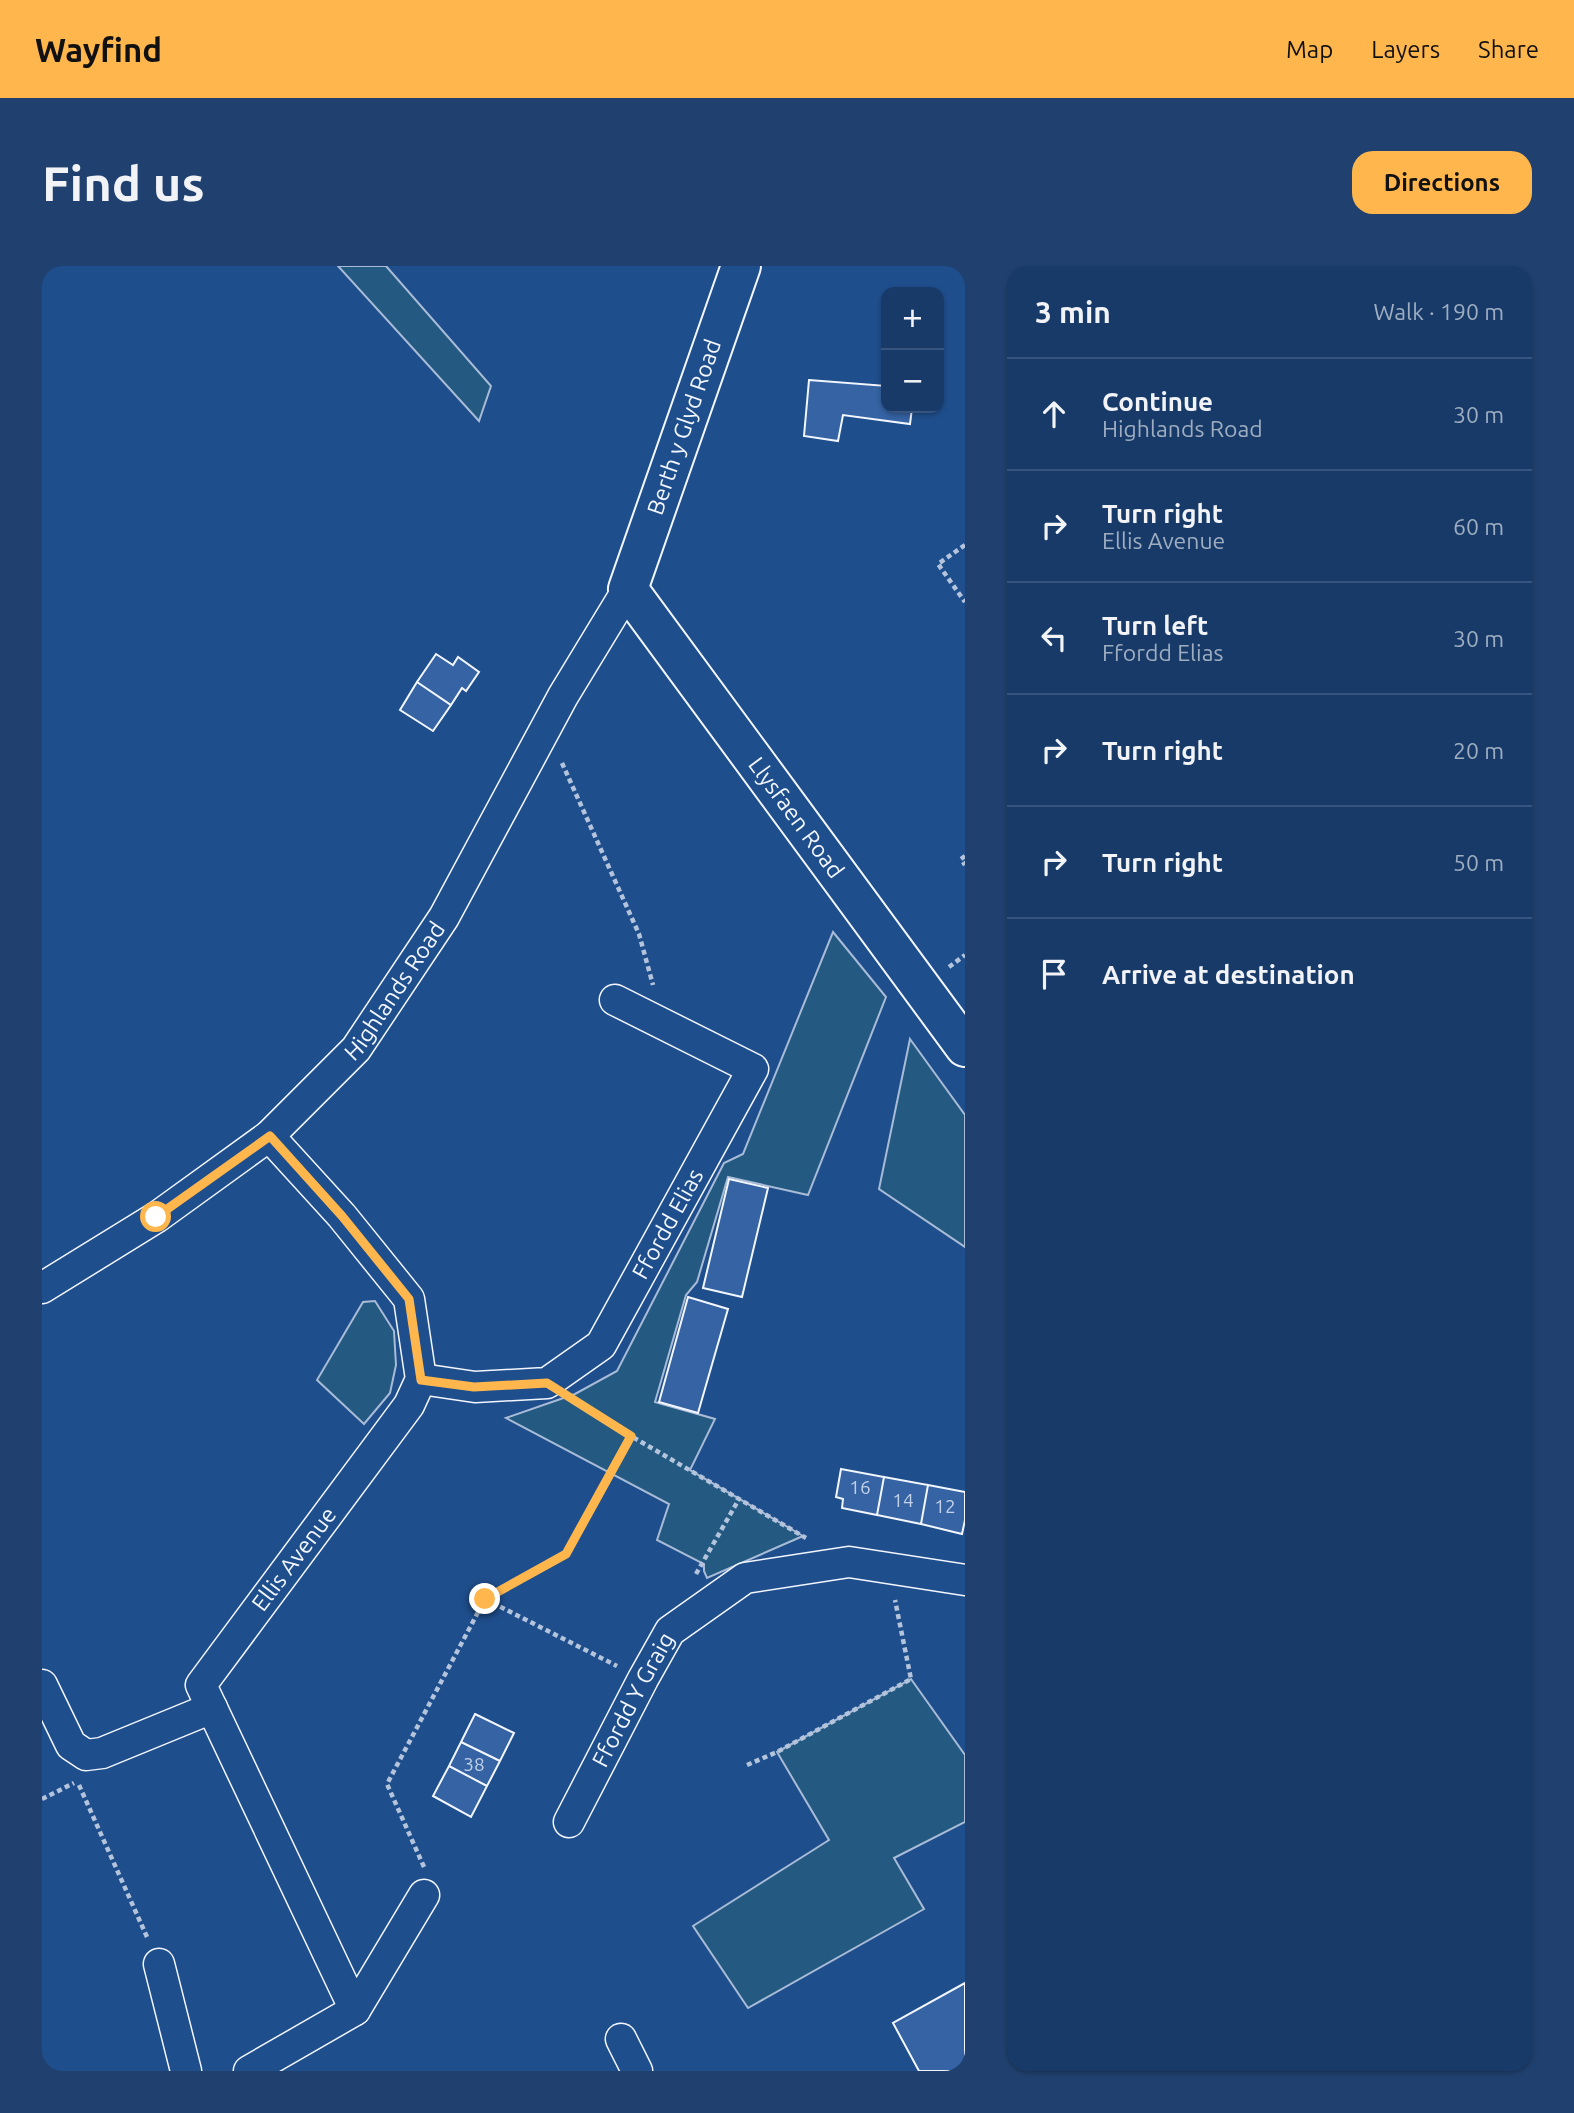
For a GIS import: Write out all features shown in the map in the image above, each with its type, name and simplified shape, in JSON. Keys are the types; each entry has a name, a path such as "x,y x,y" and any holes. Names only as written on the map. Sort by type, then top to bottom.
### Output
{"street":[{"name":"Berth y Glyd Road","path":"628,589 741,266"},
{"name":"Highlands Road","path":"42,1288 156,1217 270,1136 356,1049 444,917 546,727 628,589"},
{"name":"Llysfaen Road","path":"628,589 965,1047"},
{"name":"Ffordd Elias","path":"547,1383 601,1345 753,1069 615,1000"},
{"path":"270,1136 342,1216 409,1299 421,1380 474,1387 547,1383"},
{"name":"Ellis Avenue","path":"355,2010 201,1685 409,1405 421,1380"},
{"name":"Ffordd Y Graig","path":"569,1822 670,1631 745,1578 849,1562 965,1580"},
{"path":"42,1685 71,1745 86,1755 102,1753 212,1708"},
{"path":"249,2071 355,2010 424,1895"},
{"path":"159,1964 186,2071"},
{"path":"621,2039 637,2071"}],"path":[{"path":"965,545 938,564 965,602"},
{"path":"546,727 639,934 664,1025"},
{"path":"965,856 961,859 965,865"},
{"path":"547,1383 631,1436 849,1562"},
{"path":"424,1895 427,1873 387,1784 485,1599 566,1554 631,1436"},
{"path":"695,1575 739,1499"},
{"path":"747,1765 777,1752 911,1679 889,1568"},
{"path":"485,1599 643,1679"},
{"path":"42,1798 78,1781 159,1964"}],"shaded area":[{"path":"338,266 386,266 491,386 479,421"},
{"path":"833,932 886,997 808,1195 728,1177 697,1282 686,1295 655,1402 715,1419 690,1470 803,1536 707,1578 704,1564 657,1540 669,1504 506,1418 575,1394 617,1371 724,1163 743,1154"},
{"path":"910,1039 965,1115 965,1247 879,1189"},
{"path":"375,1301 394,1331 396,1365 390,1393 364,1424 317,1380 363,1302"},
{"path":"911,1679 965,1755 965,1822 894,1858 924,1909 748,2008 693,1926 829,1840 777,1752"}],"building":[{"path":"809,380 881,386 881,413 911,413 910,424 843,415 838,441 804,436"},
{"path":"436,654 453,665 458,657 479,672 466,691 462,688 451,705 417,682"},
{"path":"417,682 451,705 433,731 400,710"},
{"path":"729,1179 768,1188 742,1297 703,1288"},
{"path":"688,1297 728,1309 698,1413 659,1402"},
{"path":"841,1469 884,1477 877,1515 842,1508 843,1499 836,1497"},
{"path":"884,1477 928,1485 921,1524 877,1515"},
{"path":"928,1485 965,1492 962,1534 921,1524"},
{"path":"475,1714 514,1733 500,1761 461,1742"},
{"path":"461,1742 500,1761 487,1786 449,1766"},
{"path":"449,1766 487,1786 471,1817 433,1796"},
{"path":"965,1983 965,2071 919,2071 893,2023"}],"route":[{"path":"156,1217 270,1136 342,1216 409,1299 421,1380 474,1387 547,1383 631,1436 566,1554 485,1599"}]}
